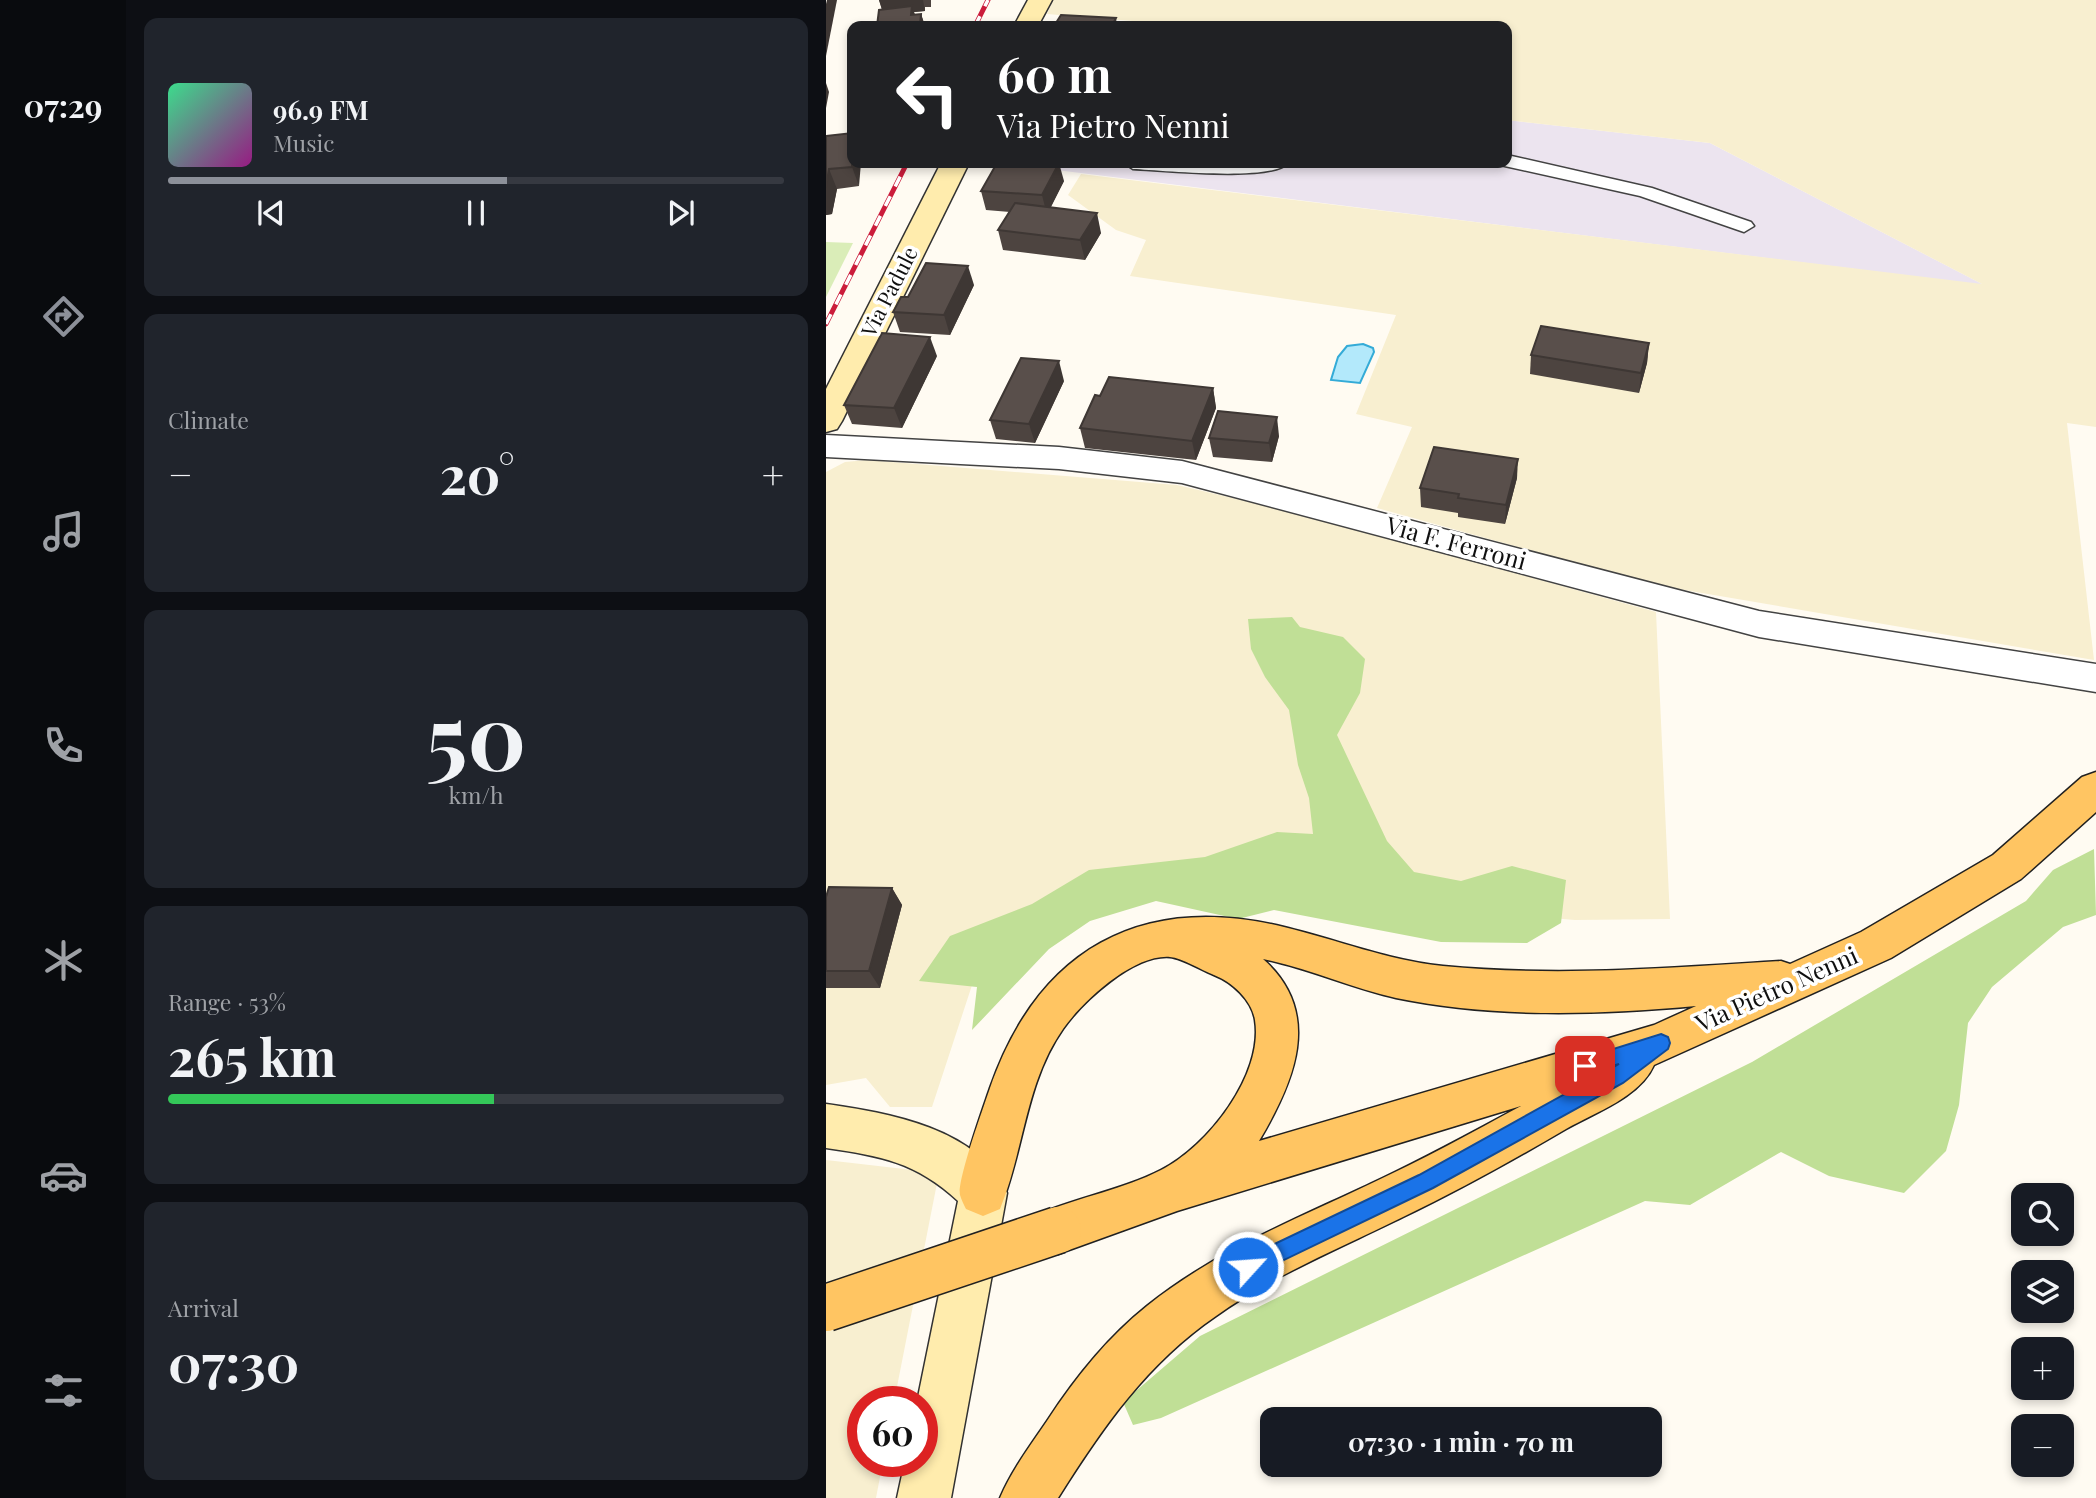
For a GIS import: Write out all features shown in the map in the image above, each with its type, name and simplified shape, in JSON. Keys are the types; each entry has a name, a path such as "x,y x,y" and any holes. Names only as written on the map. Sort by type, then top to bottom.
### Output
{"main road":[{"name":"Via Pietro Nenni","path":"826,1308 1177,1188 1661,1043 1876,945 2007,867 2096,788"},
{"path":"983,1193 1004,1116 1022,1064 1047,1015 1073,986 1102,961 1138,945 1211,933 1266,941 1384,978 1493,991 1614,992 1806,978"},
{"path":"1168,939 1240,966 1261,985 1277,1020 1275,1060 1259,1099 1234,1141 1177,1188"},
{"path":"1027,1498 1079,1420 1132,1353 1186,1306 1248,1267 1426,1181 1616,1077 1661,1043"}],"street":[{"path":"1029,21 1040,0"},
{"name":"Via Padule","path":"826,421 952,168"},
{"name":"Via F. Ferroni","path":"826,446 1059,458 1182,472 1759,624 2091,681"},
{"path":"826,1126 885,1134 923,1146 954,1164 983,1193 924,1498"}],"lane":[{"path":"1512,162 1645,192 1744,226"},
{"path":"1221,168 1246,168"}],"shaded area":[{"path":"1053,0 2096,0 2096,427 2067,423 2094,660 1655,585 1377,508 1412,427 1356,414 1396,315 1130,276 1146,240 1116,230 1068,195 1081,174 1982,284 1710,143 1512,121 1512,21 1133,21 1047,14"},
{"path":"1512,121 1710,143 1984,285 1040,168 1512,168"},
{"path":"867,460 1177,485 1313,517 1656,612 1670,919 1575,920 1446,909 1139,900 1058,931 976,973 932,1107 890,1107 866,1078 826,1085 826,472 845,462"},
{"path":"826,1160 939,1173 897,1386 847,1386 847,1477 880,1477 876,1498 826,1498"}],"green space":[{"path":"826,242 853,243 826,297"},
{"path":"1292,617 1300,627 1343,637 1365,659 1360,693 1337,735 1387,841 1414,872 1461,881 1512,866 1566,880 1561,923 1527,943 1441,942 1274,910 1238,919 1156,901 1090,921 1049,949 972,1030 977,987 919,981 950,936 1032,904 1089,870 1205,857 1277,832 1313,834 1309,798 1298,765 1289,710 1265,677 1251,649 1248,619"},
{"path":"2094,849 2096,915 2063,927 1992,987 1968,1023 1959,1105 1946,1151 1904,1193 1829,1176 1781,1152 1690,1205 1645,1201 1161,1418 1133,1425 1123,1402 1200,1336 1752,1062 2026,901 2053,870"}],"water":[{"path":"1363,344 1373,348 1374,352 1360,383 1331,380 1338,357 1347,346"}],"building":[{"path":"912,6 911,15 921,14 920,21 878,21 879,10"},
{"path":"1061,15 1116,18 1114,21 1057,21"},
{"path":"847,134 847,167 829,169 826,187 826,136"},
{"path":"994,168 1056,168 1042,195 981,191"},
{"path":"1015,203 1097,213 1080,240 998,230"},
{"path":"926,263 968,266 944,315 893,312 901,297 908,297"},
{"path":"1541,326 1649,343 1641,373 1531,355"},
{"path":"882,333 930,337 894,408 844,405"},
{"path":"1021,358 1059,361 1029,424 990,420"},
{"path":"1109,377 1213,388 1192,441 1080,428 1095,395 1100,396"},
{"path":"1218,411 1277,417 1269,443 1209,438"},
{"path":"1434,447 1518,459 1506,505 1458,498 1459,494 1420,488"},
{"path":"829,887 892,888 869,971 826,971 826,897"}],"railway":[{"path":"978,21 988,0"},
{"path":"826,324 904,168"}],"route":[{"path":"1248,1267 1426,1181 1616,1077 1661,1043 1585,1066"}]}
